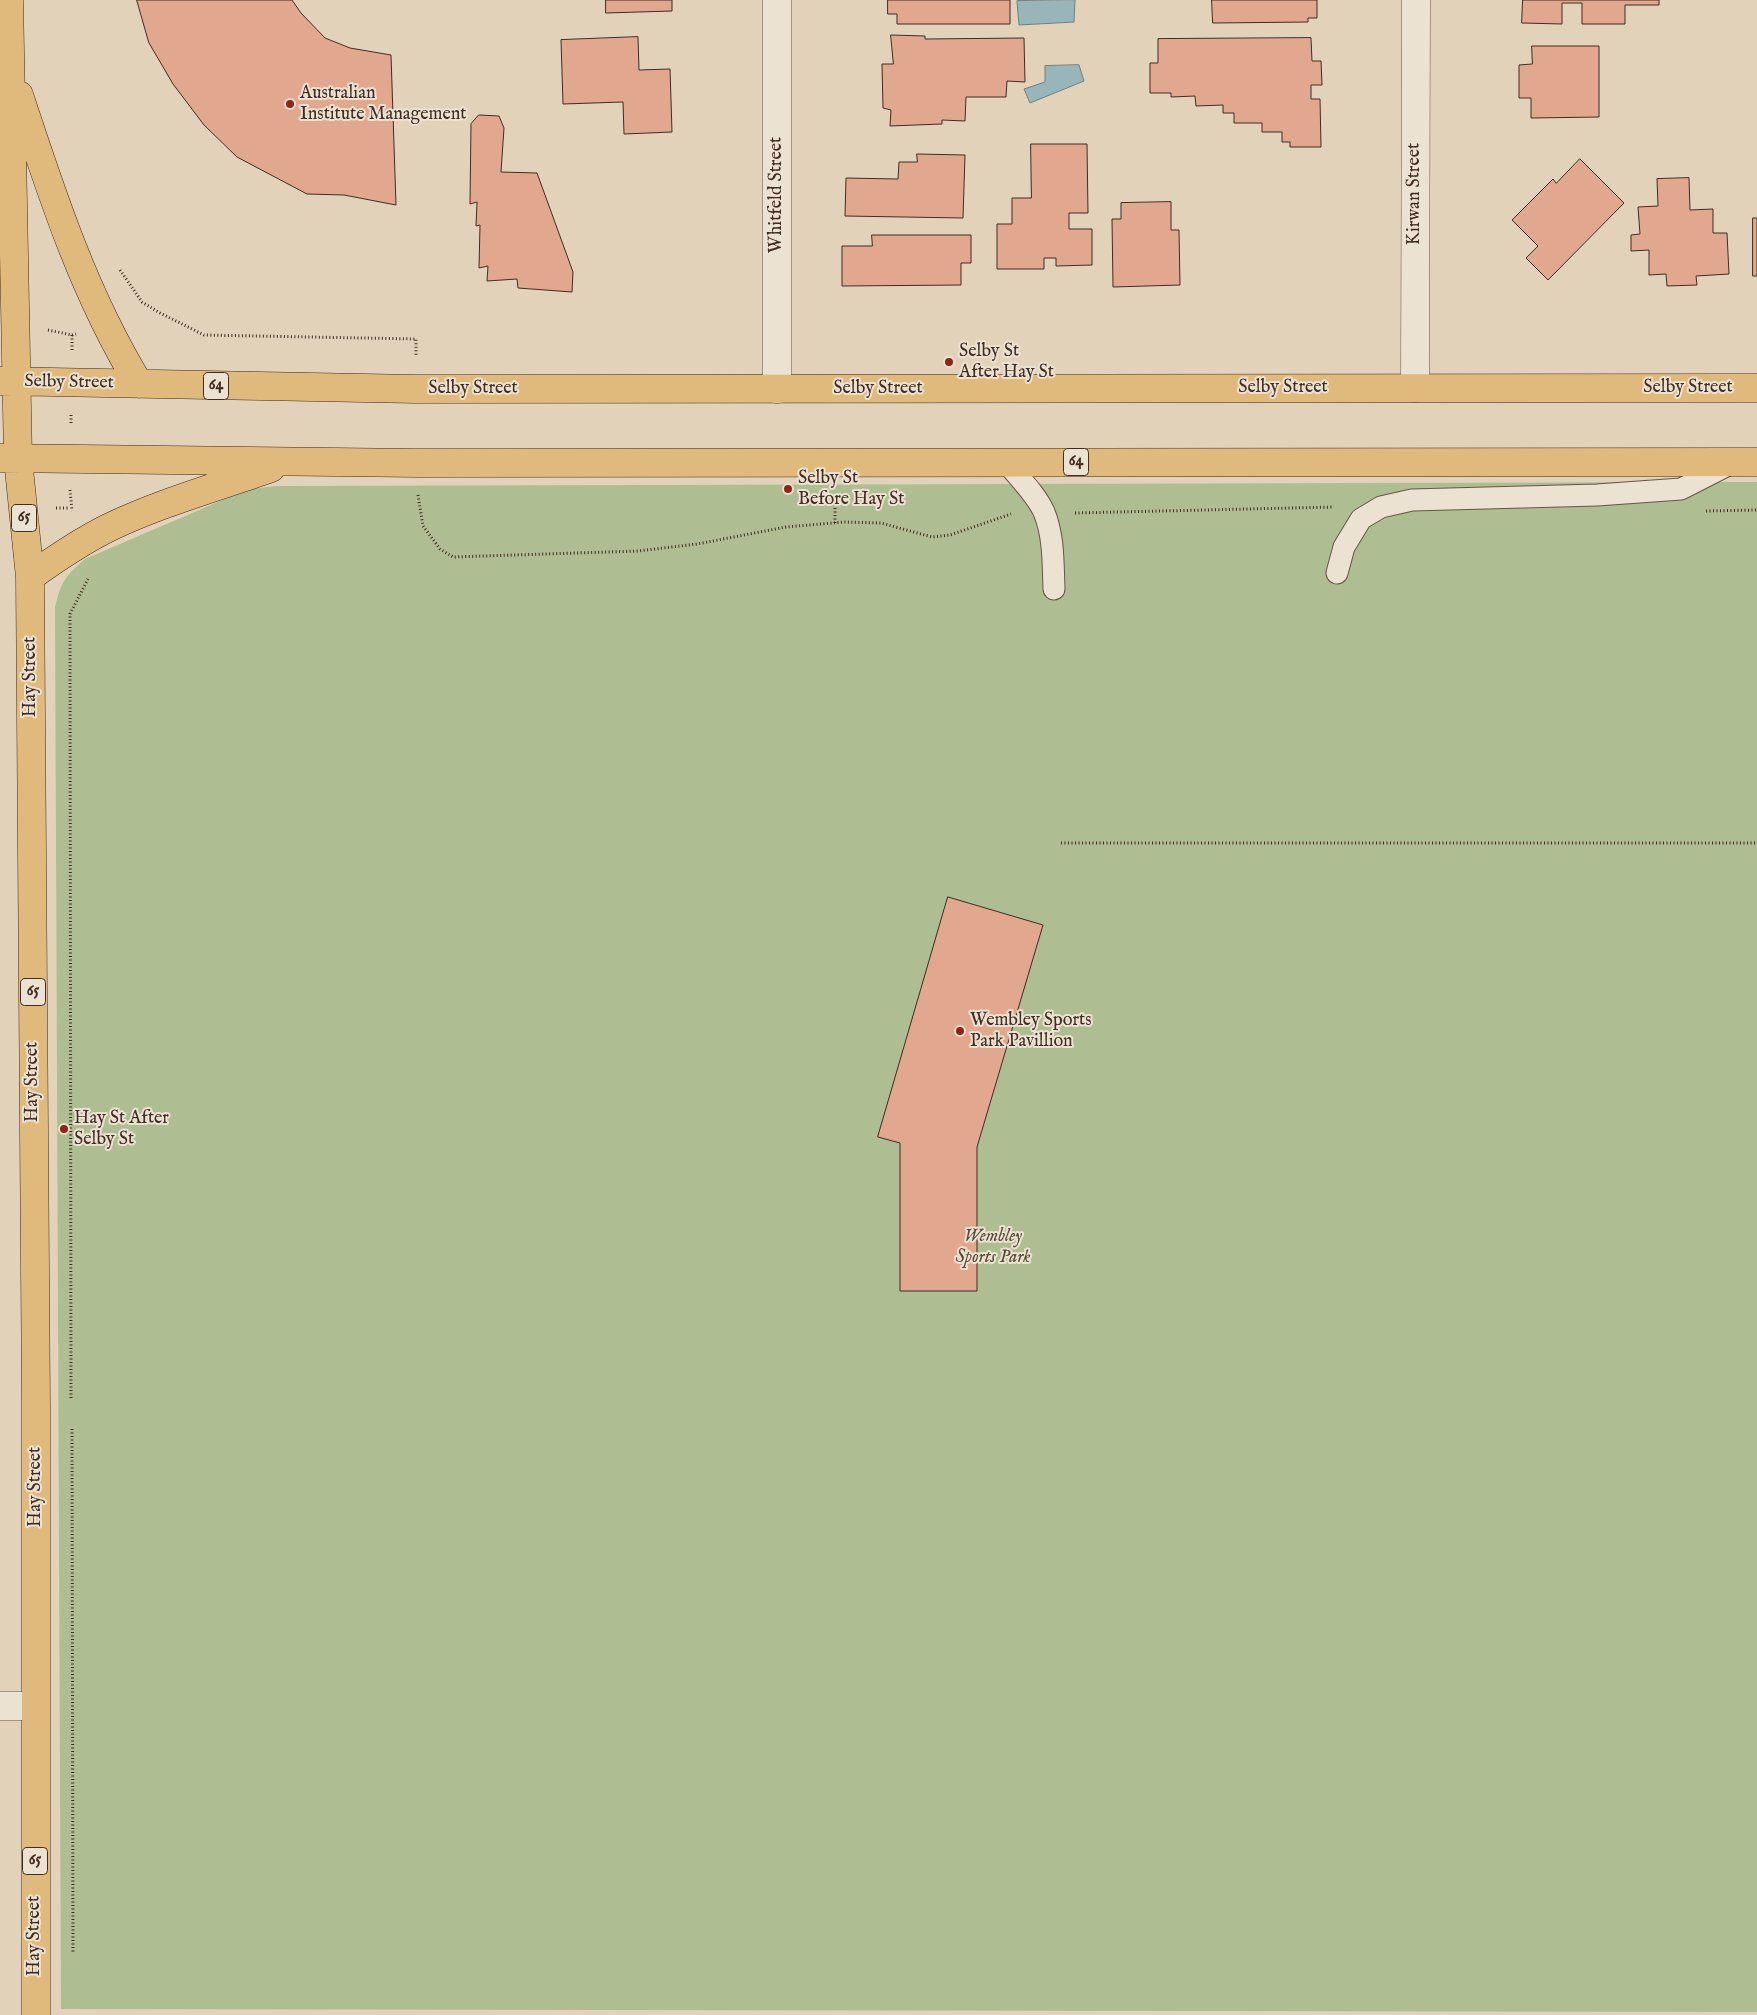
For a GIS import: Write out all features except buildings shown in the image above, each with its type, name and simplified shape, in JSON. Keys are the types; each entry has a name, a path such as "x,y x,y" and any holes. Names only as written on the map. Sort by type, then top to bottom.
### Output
{"main road":[{"name":"65","path":"9,459 10,0"},
{"path":"10,68 59,215 90,292 119,352 139,384"},
{"name":"Selby Street","path":"8,381 416,389 1757,388"},
{"name":"64","path":"9,459 417,463 1746,462"},
{"name":"Hay Street","path":"9,459 30,577 36,1406 36,2015"},
{"path":"30,577 58,556 108,528 164,505 291,461"}],"street":[{"name":"Whitfeld Street","path":"777,0 777,389"},
{"name":"Kirwan Street","path":"1415,388 1416,0"},
{"path":"0,1706 35,1706"}],"lane":[{"path":"1006,462 1044,512 1052,544 1054,589"},
{"path":"1337,573 1344,547 1361,519 1381,507 1412,500 1597,495 1681,489 1746,462"}],"path":[{"path":"47,330 72,335 72,354"},
{"path":"54,508 70,508 70,487"},
{"path":"835,523 836,490"},
{"path":"1075,513 1335,507"},
{"path":"72,1403 70,614 92,571"},
{"path":"1061,842 1757,843"},
{"path":"72,1422 73,1952"}],"green space":[{"name":"Wembley Sports Park","path":"1757,482 1757,2012 61,2009 55,607 59,591 65,580 78,565 85,559 248,489 277,486"}],"water":[{"path":"1075,0 1074,22 1019,25 1017,1"},
{"path":"1079,65 1084,81 1030,103 1024,89 1045,82 1045,66"}],"place":[{"name":"Australian Institute Management","path":"290,104"},
{"name":"Selby St After Hay St","path":"949,362"},
{"name":"Selby St Before Hay St","path":"788,489"},
{"name":"Wembley Sports Park Pavillion","path":"960,1031"},
{"name":"Hay St After Selby St","path":"64,1129"}]}
